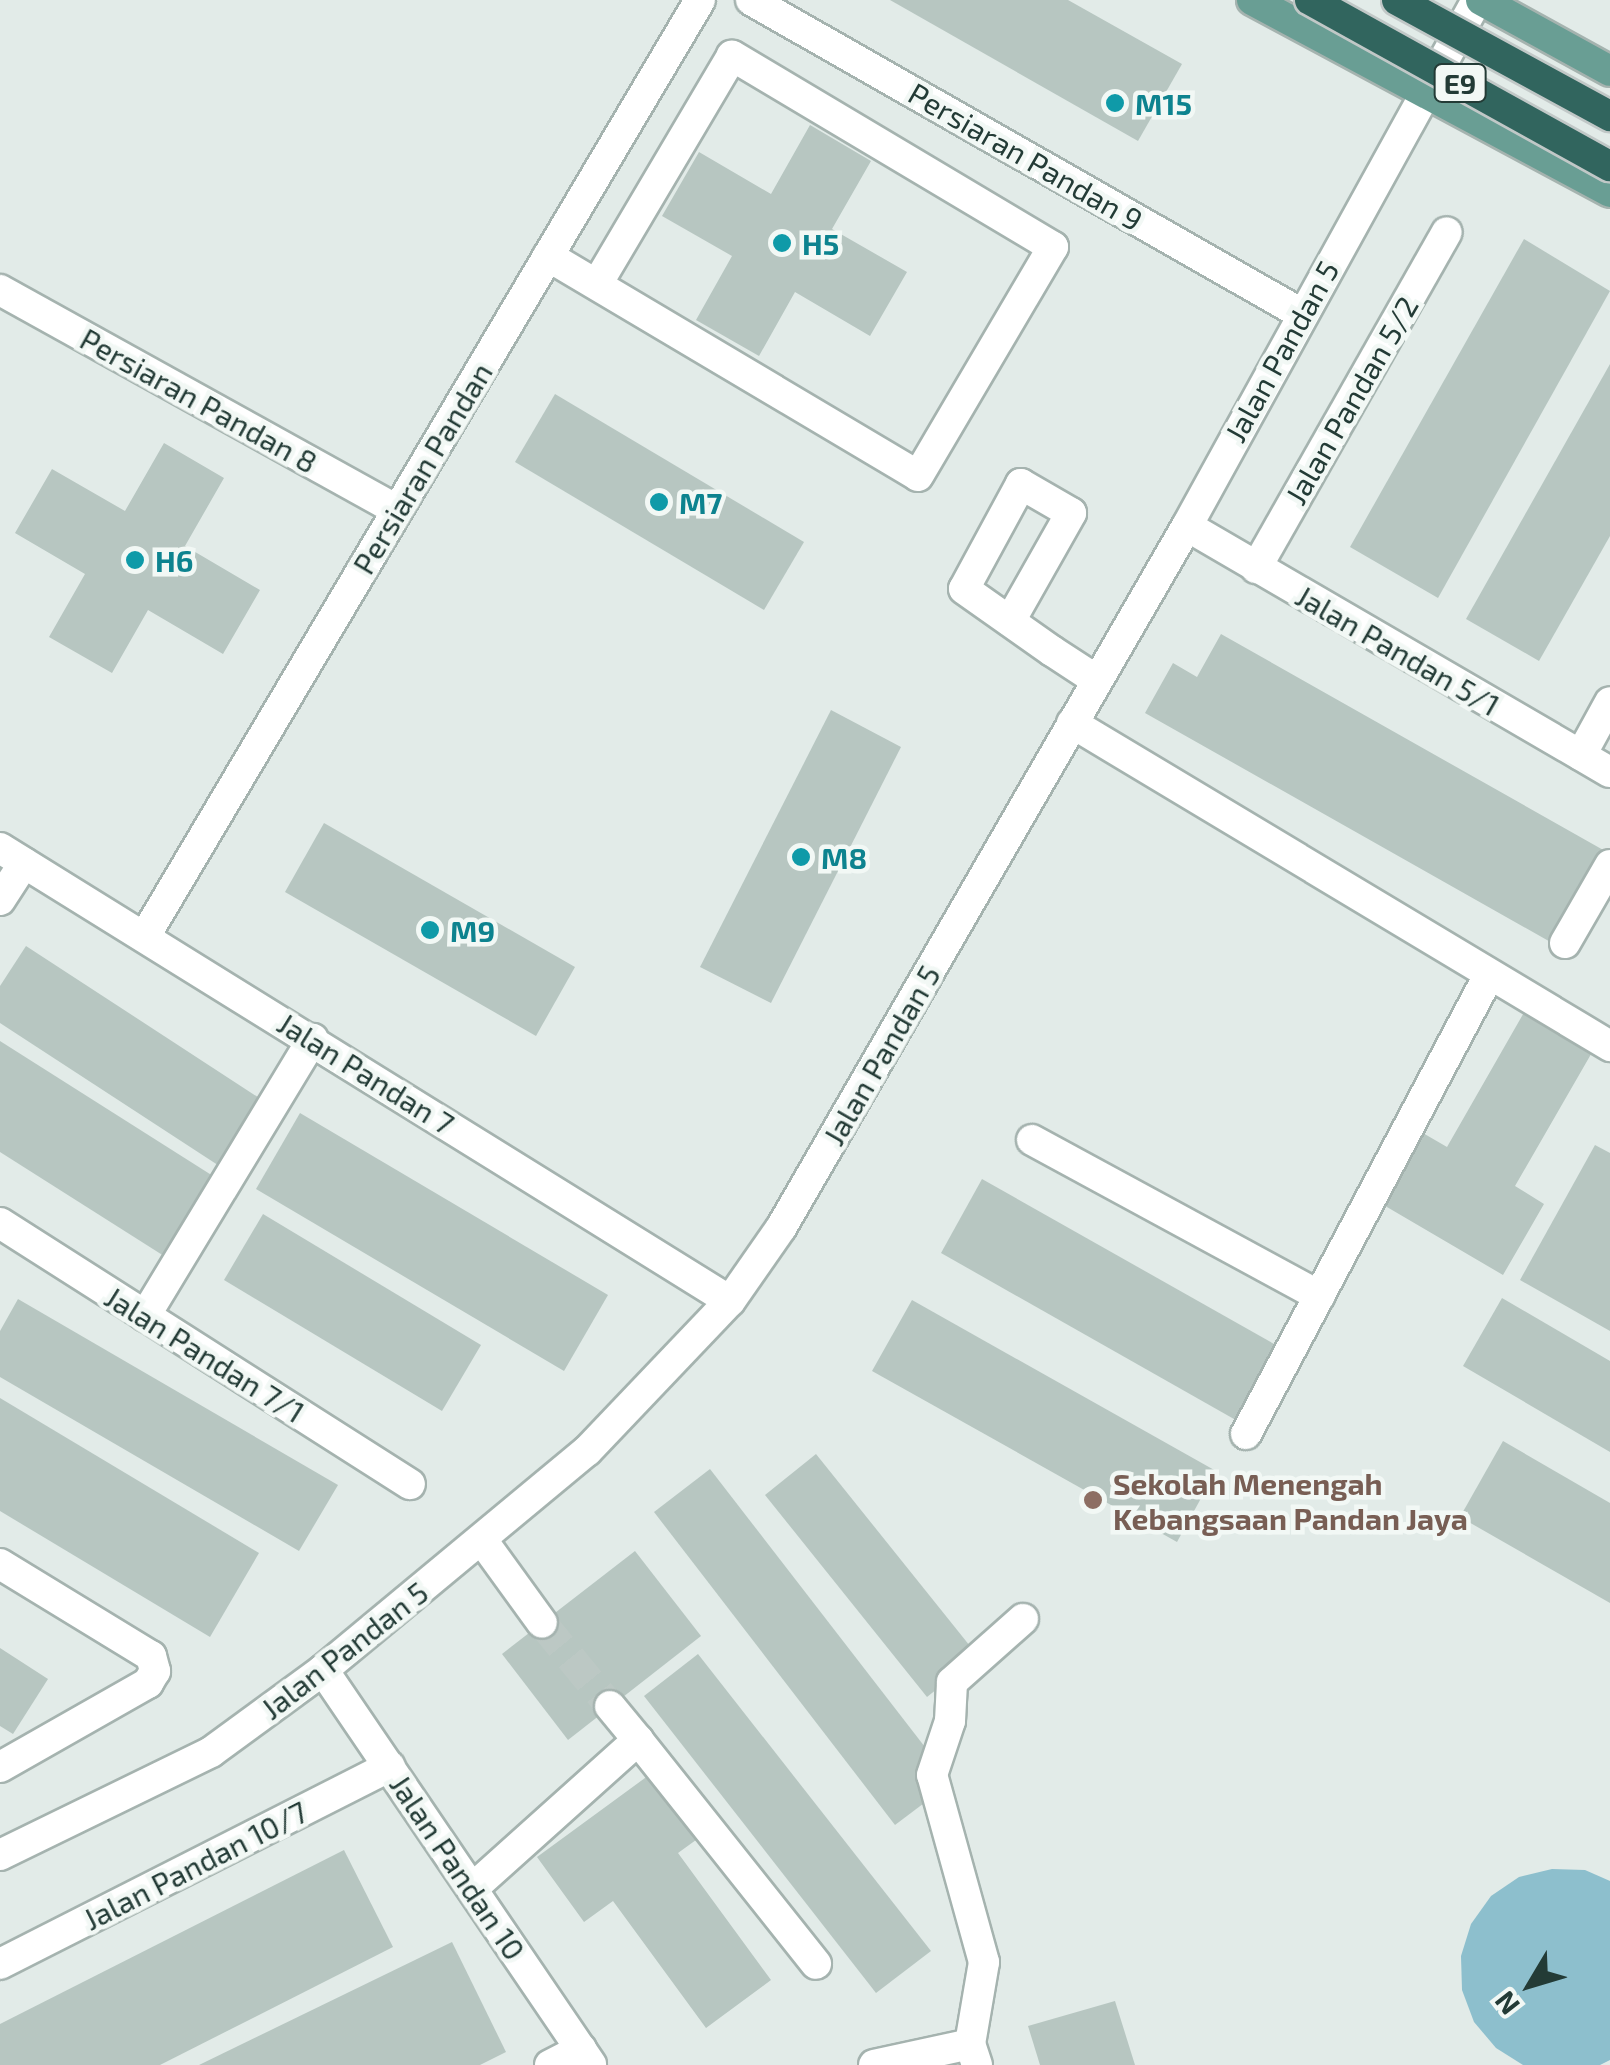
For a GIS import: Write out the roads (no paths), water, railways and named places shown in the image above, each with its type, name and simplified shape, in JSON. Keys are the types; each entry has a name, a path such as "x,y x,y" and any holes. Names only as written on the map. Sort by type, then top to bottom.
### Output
{"highway":[{"name":"E9","path":"1310,0 1610,166"},
{"name":"E9","path":"1397,0 1610,116"}],"main road":[{"path":"1252,0 1610,192"},
{"path":"1479,0 1610,71"}],"street":[{"name":"Persiaran Pandan","path":"145,936 700,0"},
{"name":"Persiaran Pandan 9","path":"751,0 1300,313"},
{"name":"Jalan Pandan 5","path":"0,1855 211,1752 323,1670 587,1451 730,1301 781,1228 1095,679 1187,526 1300,313 1424,90 1479,0"},
{"path":"548,256 598,282 918,476 1053,247 732,56 598,282"},
{"name":"Jalan Pandan 5/2","path":"1256,568 1446,232"},
{"name":"Persiaran Pandan 8","path":"0,290 397,510"},
{"name":"Jalan Pandan 5/1","path":"1187,526 1610,772"},
{"path":"1010,621 1095,679"},
{"path":"1581,755 1610,702"},
{"path":"1072,723 1610,1046"},
{"path":"0,900 12,855"},
{"name":"Jalan Pandan 7","path":"12,855 730,1301"},
{"path":"1565,943 1610,865"},
{"path":"1246,1434 1489,975"},
{"path":"145,1316 313,1039"},
{"path":"1032,1140 1319,1296"},
{"name":"Jalan Pandan 7/1","path":"0,1224 410,1484"},
{"path":"482,1540 542,1623"},
{"path":"0,1564 151,1656 156,1671 148,1683 0,1767"},
{"path":"874,2065 974,2054 984,1962 932,1775 950,1721 952,1682 1023,1620"},
{"name":"Jalan Pandan 10","path":"323,1670 586,2057"},
{"path":"610,1706 816,1964"},
{"path":"473,1888 638,1740"},
{"name":"Jalan Pandan 10/7","path":"0,1964 390,1766"},
{"path":"550,2065 586,2057"}],"water":[{"path":"1552,1869 1585,1870 1610,1881 1610,2060 1600,2065 1523,2065 1496,2048 1474,2022 1462,1990 1461,1956 1471,1924 1491,1896 1519,1877"}],"tunnel":[{"path":"542,1623 610,1706"}],"place":[{"name":"M15","path":"1115,103"},
{"name":"H5","path":"782,243"},
{"name":"M7","path":"659,502"},
{"name":"H6","path":"135,560"},
{"name":"M8","path":"801,857"},
{"name":"M9","path":"430,930"},
{"name":"Sekolah Menengah Kebangsaan Pandan Jaya","path":"1093,1500"}]}
